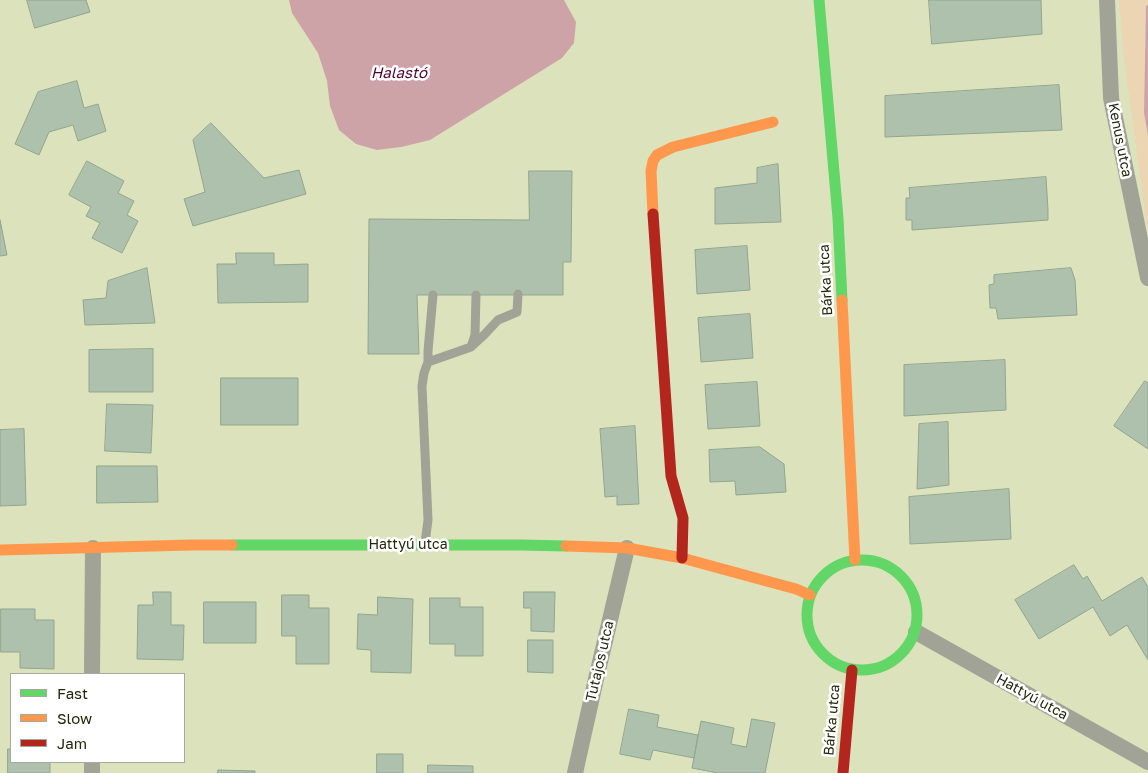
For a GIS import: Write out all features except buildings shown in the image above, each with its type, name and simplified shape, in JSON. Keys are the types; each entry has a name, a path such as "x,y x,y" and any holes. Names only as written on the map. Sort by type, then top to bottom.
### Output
{"street":[{"name":"Bárka utca","path":"819,0 838,218 855,560"},
{"name":"Kenus utca","path":"1107,0 1111,98 1148,278"},
{"path":"682,558 683,518 671,476 651,164 657,154 673,147 773,122"},
{"name":"Hattyú utca","path":"0,550 191,545 521,545 627,548 682,558 796,589 810,595"},
{"path":"92,673 93,548"},
{"name":"Tutajos utca","path":"575,773 627,548"},
{"path":"855,560 872,560 888,566 902,576 912,590 918,606 916,632 902,654 888,665 870,671 852,670 835,664 822,653 812,639 807,622 810,595 824,575 838,565 855,560"},
{"name":"Hattyú utca","path":"916,632 1148,762"},
{"name":"Bárka utca","path":"842,773 852,670"}],"lane":[{"path":"471,346 475,336 476,294"},
{"path":"428,362 471,346 498,320 517,312 518,294"},
{"path":"425,545 428,520 422,386 428,362 433,295"}],"shaded area":[{"path":"1119,0 1148,0 1148,5 1146,6 1144,113 1148,135 1148,233 1124,60"}],"water":[{"name":"Halastó","path":"289,0 564,0 576,22 574,43 562,58 430,140 401,147 377,150 356,144 339,130 330,106 327,81 318,53 292,13"},
{"path":"1148,5 1148,135 1144,113 1146,6"}],"traffic: fast":[{"path":"819,0 838,218 842,300"},
{"path":"232,545 566,546"},
{"path":"862,560 883,564 901,576 913,594 917,615 913,636 901,654 883,666 862,670 841,666 823,654 811,636 807,615 811,594 823,576 841,564 862,560"}],"traffic: slow":[{"path":"653,214 651,171 653,161 657,155 673,147 773,122"},
{"path":"842,300 855,560"},
{"path":"0,550 232,545"},
{"path":"566,546 627,548 682,558 796,589 810,595"}],"traffic: jam":[{"path":"653,214 671,476 683,518 682,558"},
{"path":"843,773 852,670"}]}
